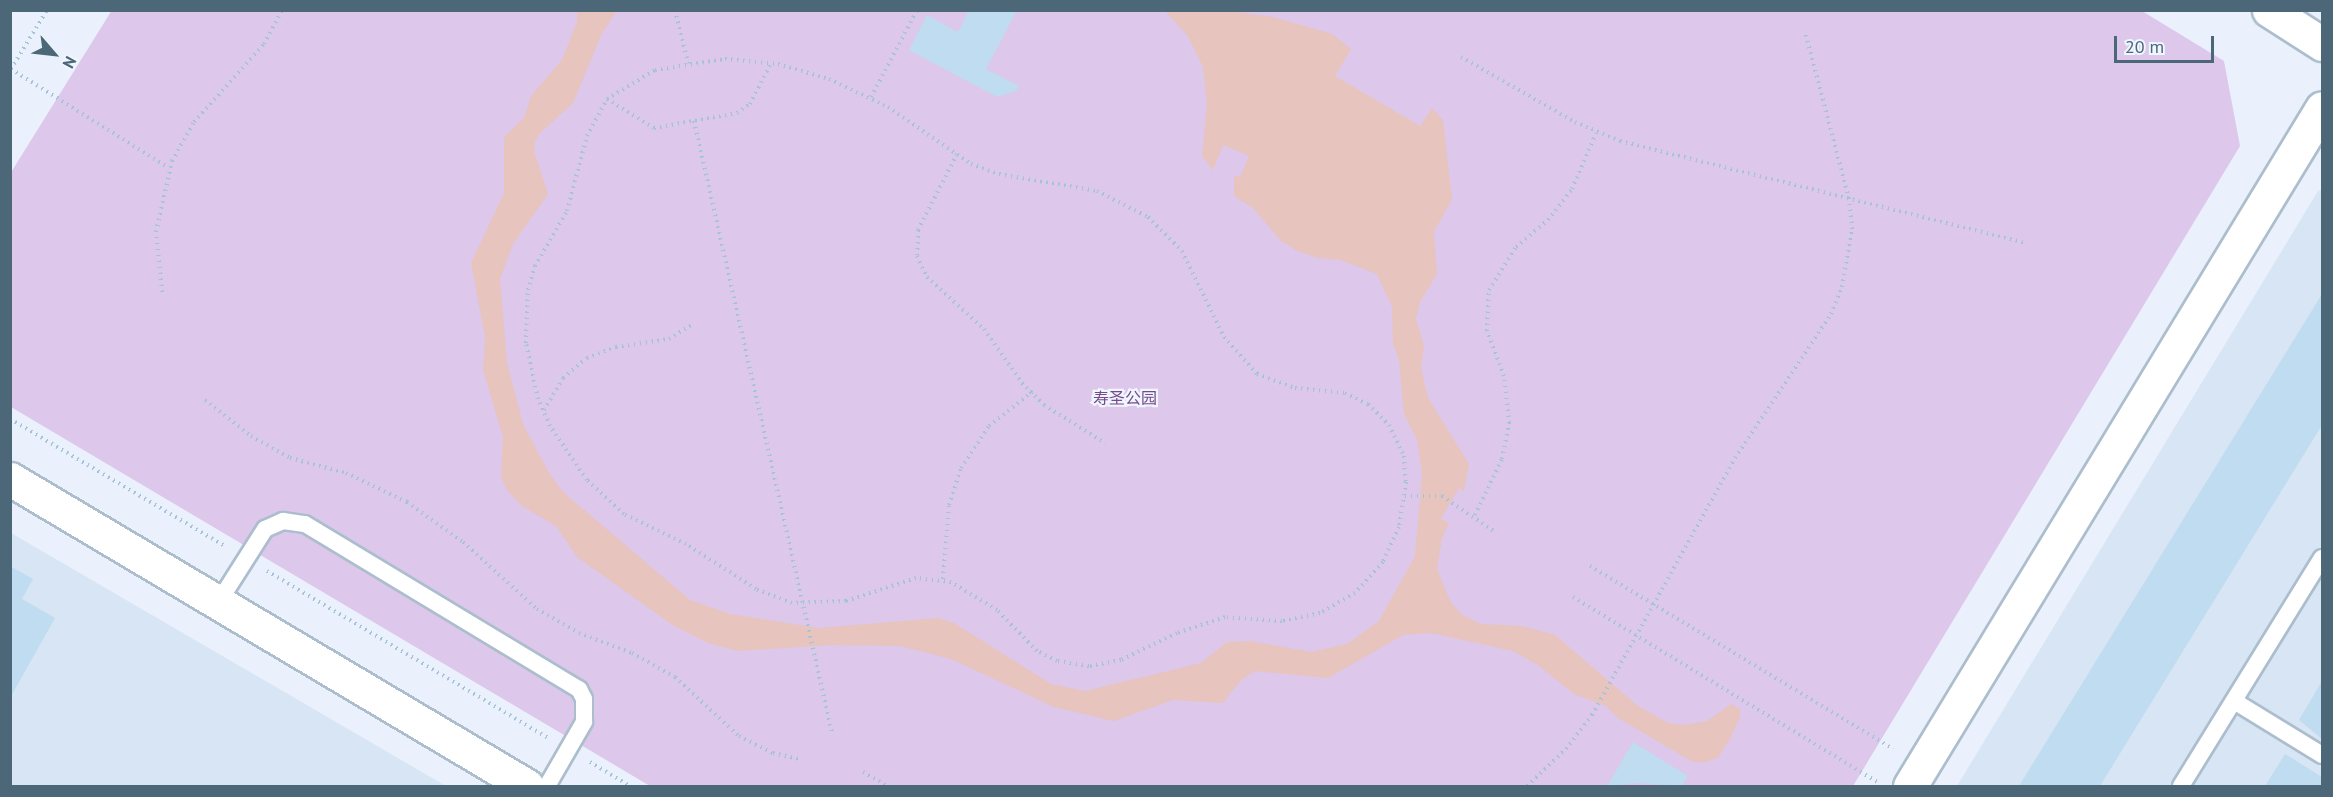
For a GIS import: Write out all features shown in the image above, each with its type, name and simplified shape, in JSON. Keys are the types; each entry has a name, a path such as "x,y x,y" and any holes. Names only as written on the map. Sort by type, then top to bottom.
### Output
{"street":[{"path":"2269,10 2322,44"},
{"path":"1909,782 2322,108"},
{"path":"10,479 526,786"}],"lane":[{"path":"218,603 265,529 284,521 305,524 579,689 584,699 584,722 547,786"},
{"path":"2181,786 2322,558"},
{"path":"2235,700 2322,755"}],"path":[{"path":"47,10 11,69 169,168"},
{"path":"162,292 156,232 169,168 194,122 250,63 282,10"},
{"path":"675,10 688,63"},
{"path":"871,97 917,10"},
{"path":"1527,786 1566,749 1594,711 1638,636 1735,458 1831,314 1850,259 1849,199 1806,35"},
{"path":"1461,57 1596,133 2026,243"},
{"path":"725,59 771,63 829,79 871,97 957,154 999,174 1097,190 1148,217 1182,251 1219,328 1257,374 1295,388 1345,393 1378,412 1398,440 1404,456 1405,496 1399,527 1383,562 1355,593 1320,613 1282,621 1225,617 1105,664 1073,664 1037,651 982,598 943,580 916,578 846,601 803,604 756,589 702,553 624,514 587,480 543,411 530,371 528,290 535,266 567,211 587,136 607,99 656,70 688,63 725,59"},
{"path":"607,99 647,126 694,121 743,108 771,63"},
{"path":"694,121 832,733"},
{"path":"1474,515 1502,459 1509,423 1504,376 1487,331 1489,290 1516,248 1548,220 1572,189 1596,133"},
{"path":"957,154 918,230 917,256 927,277 984,329 1032,393 1060,417 1105,443"},
{"path":"543,411 563,378 587,358 616,347 669,339 693,324"},
{"path":"943,580 949,505 961,468 990,426 1032,393"},
{"path":"205,400 251,436 290,458 346,473 407,502 463,542 537,609 579,633 632,653 675,677 739,736 773,753 800,759"},
{"path":"10,419 630,786"},
{"path":"1405,496 1442,496 1474,515 1495,532"},
{"path":"1590,566 1655,605 1909,782"},
{"path":"1573,597 1638,636 1909,782"},
{"path":"863,772 887,786"}],"shaded area":[{"path":"577,11 617,11 602,33 573,103 539,134 535,142 534,151 548,194 513,244 500,279 507,363 523,424 549,473 563,492 690,600 730,614 818,628 938,618 954,623 1051,684 1085,691 1201,663 1227,642 1250,641 1311,652 1347,644 1379,621 1415,556 1422,474 1417,440 1404,414 1399,360 1393,344 1392,307 1377,274 1340,260 1317,258 1296,250 1281,241 1253,208 1234,196 1234,176 1240,177 1249,156 1223,145 1213,170 1202,156 1207,104 1203,67 1187,35 1165,11 1230,11 1273,17 1332,34 1351,49 1335,76 1420,126 1432,108 1443,120 1452,199 1434,232 1437,274 1420,302 1416,319 1424,346 1421,368 1428,398 1469,464 1464,491 1459,488 1441,519 1449,523 1442,538 1437,569 1450,601 1461,614 1481,624 1522,626 1555,635 1638,706 1668,723 1685,725 1707,721 1731,704 1740,709 1740,717 1718,758 1702,763 1691,761 1618,718 1606,706 1574,694 1538,665 1513,651 1431,633 1403,635 1328,678 1255,671 1241,680 1223,703 1173,700 1114,721 1054,707 951,659 900,646 832,645 737,651 708,643 674,626 577,557 556,526 522,506 506,489 501,476 503,437 483,370 485,337 471,263 504,193 504,137 524,118 531,96 562,60 577,22"},
{"path":"2322,190 2322,786 1957,786 2318,191"},
{"path":"11,533 446,786 11,786"}],"green space":[{"name":"寿圣公园","path":"112,10 2142,11 2224,61 2240,146 1853,786 650,786 11,407 10,174"}],"building":[{"path":"969,10 1017,10 986,69 1019,86 1016,91 997,97 909,50 927,15 958,32"},
{"path":"2322,294 2322,425 2100,786 2019,786"},
{"path":"10,566 33,579 22,599 55,618 10,698"},
{"path":"2322,681 2322,739 2299,720"},
{"path":"1633,742 1688,776 1682,786 1637,783 1607,786"},
{"path":"2285,754 2322,777 2322,786 2265,786"}]}
